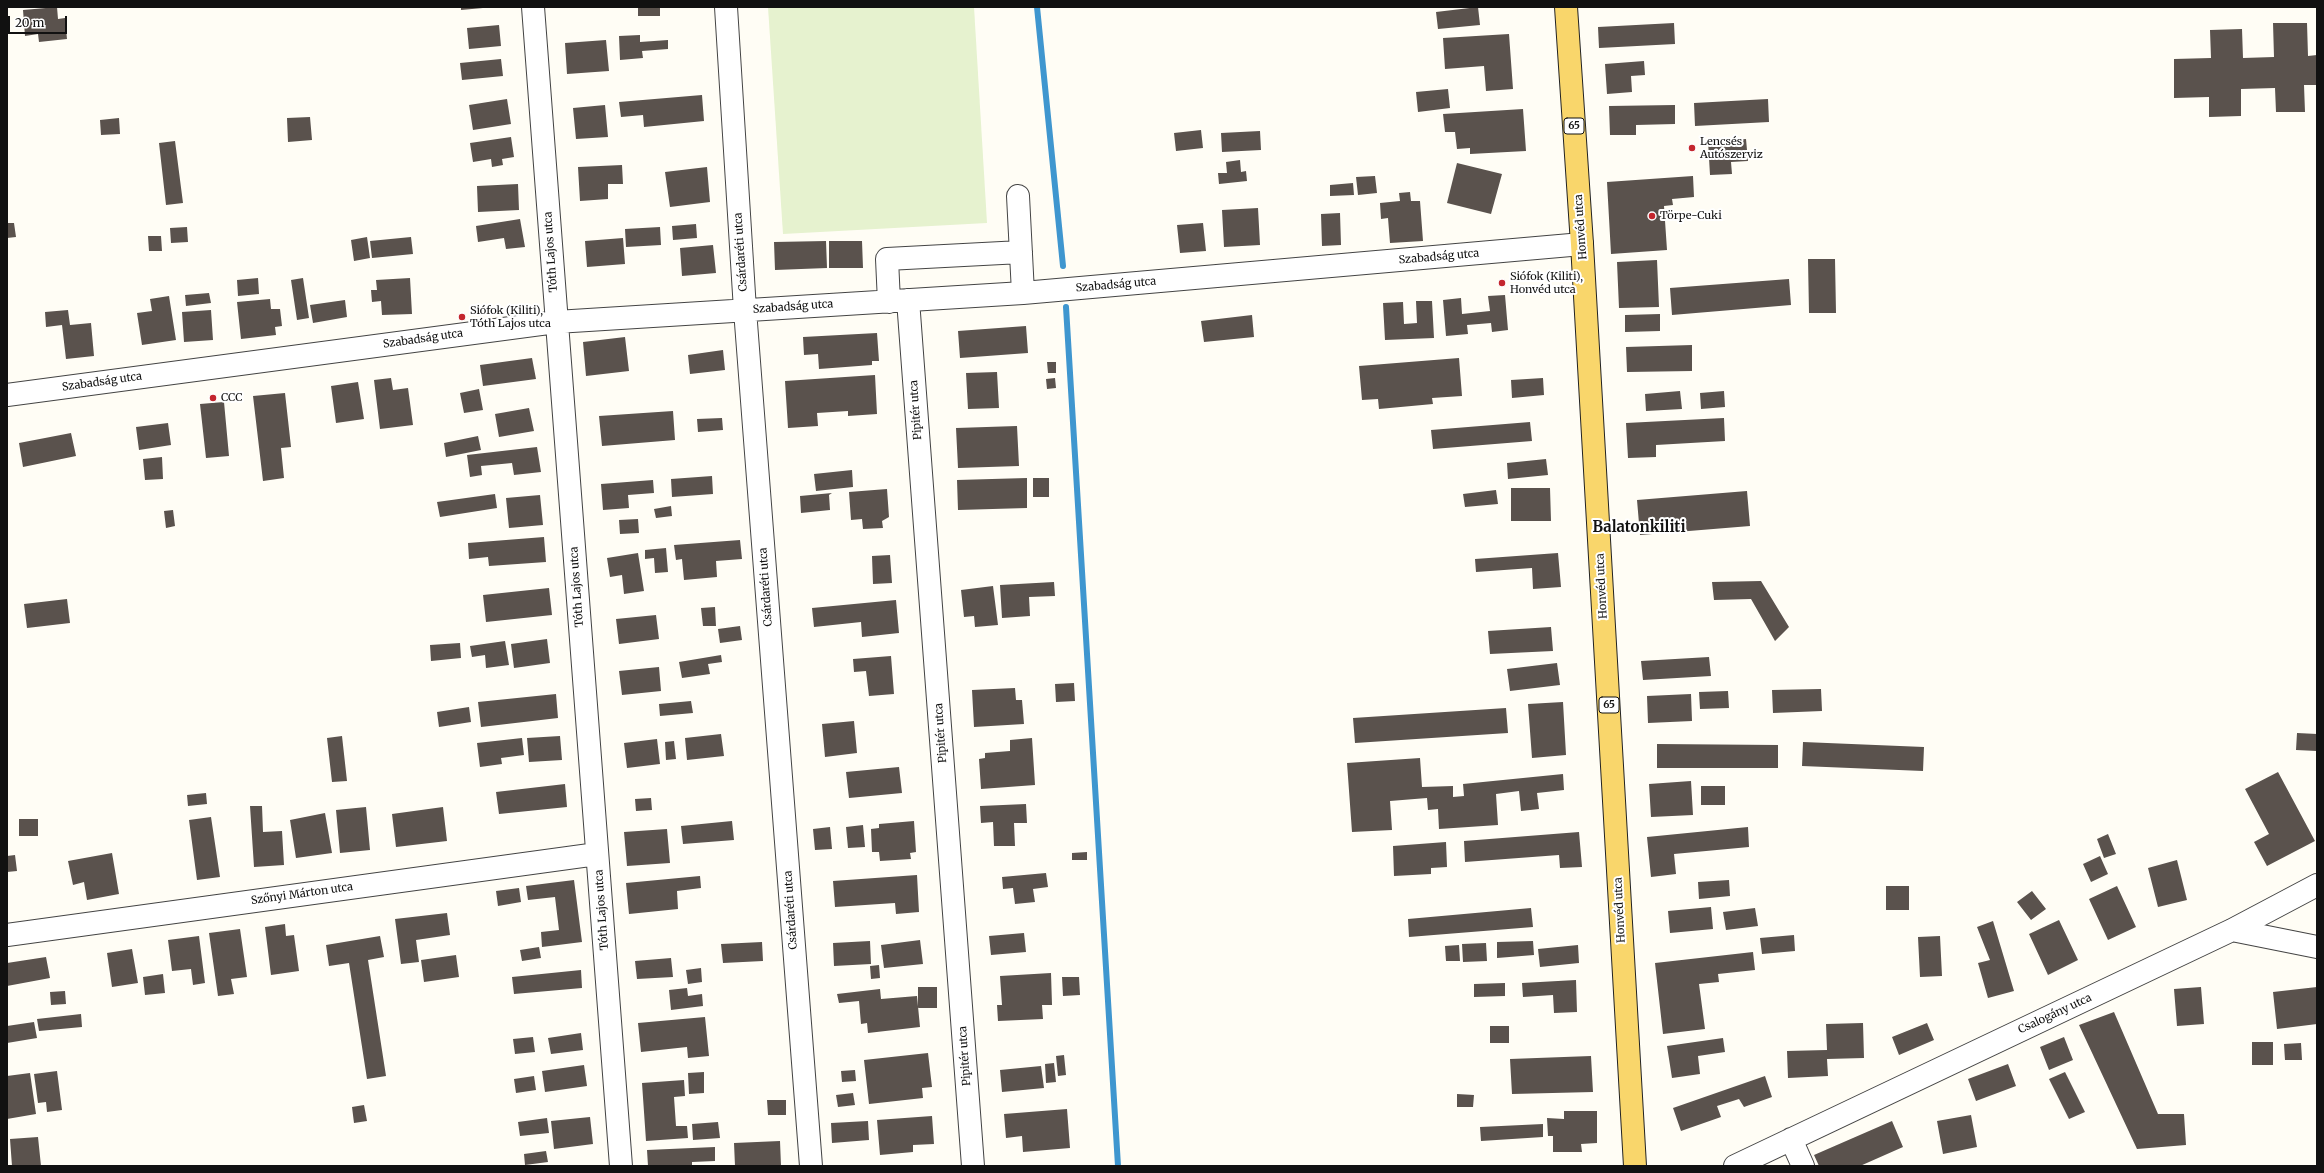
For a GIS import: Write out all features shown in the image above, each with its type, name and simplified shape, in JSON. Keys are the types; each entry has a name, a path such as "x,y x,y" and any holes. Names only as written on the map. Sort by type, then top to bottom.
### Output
{"main road":[{"name":"Honvéd utca","path":"1566,7 1582,244 1635,1166"}],"street":[{"name":"Tóth Lajos utca","path":"533,7 622,1166"},
{"name":"Csárdaréti utca","path":"726,7 745,310 811,1166"},
{"path":"1018,196 1023,293"},
{"name":"Szabadság utca","path":"7,395 556,322 1023,293 1582,244"},
{"name":"Pipitér utca","path":"973,1166 899,301 887,259 1020,252"},
{"name":"Szőnyi Márton utca","path":"7,935 597,854"},
{"name":"Csalogány utca","path":"1735,1166 2232,930 2317,885"},
{"path":"2232,930 2317,947"},
{"path":"1791,1139 1803,1166"}],"green space":[{"path":"768,7 974,7 987,223 783,234"}],"building":[{"path":"57,7 58,19 65,18 67,39 39,42 38,34 25,36 23,10"},
{"path":"461,7 483,7 483,8 461,10"},
{"path":"638,7 660,7 660,16 638,16"},
{"path":"1478,7 1480,25 1438,29 1436,12"},
{"path":"1674,23 1675,44 1599,48 1598,27"},
{"path":"2273,23 2307,23 2308,56 2317,55 2317,85 2304,85 2305,112 2276,112 2275,88 2241,89 2241,116 2209,117 2209,97 2174,98 2174,59 2211,58 2210,30 2242,29 2243,58 2274,57"},
{"path":"499,25 501,46 469,49 467,28"},
{"path":"1509,34 1513,89 1486,91 1484,66 1445,69 1443,38"},
{"path":"640,35 640,42 668,40 668,49 642,51 643,58 620,60 619,36"},
{"path":"606,40 609,71 567,74 565,43"},
{"path":"501,59 503,76 462,80 460,63"},
{"path":"1644,61 1645,75 1631,76 1632,92 1607,94 1605,64"},
{"path":"1448,89 1450,108 1418,112 1416,92"},
{"path":"702,95 704,121 644,127 643,115 621,117 619,102"},
{"path":"507,99 511,124 473,130 469,105"},
{"path":"1768,99 1769,122 1695,126 1694,103"},
{"path":"605,105 608,137 576,139 573,108"},
{"path":"1675,105 1675,124 1636,125 1636,135 1610,135 1609,106"},
{"path":"1523,109 1526,151 1470,154 1470,148 1457,149 1455,132 1445,132 1443,114"},
{"path":"310,117 312,140 288,142 287,118"},
{"path":"119,118 120,134 101,135 100,120"},
{"path":"1201,130 1203,148 1176,151 1174,133"},
{"path":"1260,131 1261,150 1222,152 1221,133"},
{"path":"511,137 514,157 502,159 503,165 492,167 491,159 473,162 470,143"},
{"path":"1746,139 1748,161 1731,162 1732,174 1710,175 1708,141"},
{"path":"175,141 183,203 166,205 159,143"},
{"path":"1240,160 1241,172 1246,171 1247,181 1219,184 1218,173 1227,173 1226,162"},
{"path":"1457,163 1502,174 1491,214 1447,203"},
{"path":"622,165 623,184 608,184 608,199 580,201 578,167"},
{"path":"707,167 710,202 670,207 665,172"},
{"path":"1375,176 1377,193 1358,195 1356,177"},
{"path":"1693,176 1694,197 1672,199 1673,205 1664,206 1667,250 1611,254 1607,182"},
{"path":"1353,183 1354,195 1330,196 1330,185"},
{"path":"518,184 519,210 478,212 477,186"},
{"path":"1410,192 1411,201 1420,201 1423,241 1390,243 1388,218 1381,219 1380,203 1400,201 1399,193"},
{"path":"1258,208 1260,245 1224,247 1222,210"},
{"path":"1340,213 1341,245 1322,246 1321,214"},
{"path":"520,219 525,247 506,249 504,238 478,242 476,226"},
{"path":"7,223 14,223 16,237 7,238"},
{"path":"1203,223 1206,251 1180,253 1177,225"},
{"path":"696,224 697,238 673,240 672,226"},
{"path":"187,227 188,242 171,243 170,228"},
{"path":"660,227 661,245 626,247 625,229"},
{"path":"148,236 161,236 162,251 149,251"},
{"path":"367,237 370,258 354,261 351,240"},
{"path":"411,237 413,254 372,258 370,241"},
{"path":"623,238 625,264 587,267 585,241"},
{"path":"826,241 827,268 775,270 774,242"},
{"path":"829,241 862,241 863,268 829,268"},
{"path":"713,245 716,273 682,276 680,248"},
{"path":"1808,259 1835,259 1836,313 1809,313"},
{"path":"1657,260 1659,307 1619,308 1617,262"},
{"path":"258,278 259,294 238,296 237,280"},
{"path":"303,278 309,318 297,320 291,280"},
{"path":"410,278 412,314 382,315 381,301 372,302 371,290 377,290 376,280"},
{"path":"1789,279 1791,305 1672,315 1670,288"},
{"path":"209,293 211,303 186,306 185,295"},
{"path":"1505,295 1508,330 1492,332 1491,323 1467,325 1468,334 1446,336 1443,300 1461,298 1462,314 1490,311 1488,296"},
{"path":"169,296 176,340 142,345 137,313 152,311 150,299"},
{"path":"270,299 271,309 280,309 282,326 275,327 276,335 241,339 237,302"},
{"path":"345,300 347,317 313,323 310,305"},
{"path":"1416,301 1432,301 1434,338 1385,340 1383,303 1403,302 1404,324 1417,323"},
{"path":"68,310 70,325 91,323 94,356 66,359 62,325 46,327 45,312"},
{"path":"211,310 213,340 184,342 182,312"},
{"path":"1660,314 1660,331 1625,332 1625,315"},
{"path":"1252,315 1254,337 1204,342 1201,321"},
{"path":"1026,326 1028,353 960,358 958,331"},
{"path":"877,333 879,361 872,361 872,365 819,369 818,354 804,355 803,337"},
{"path":"625,337 629,371 586,376 583,342"},
{"path":"1692,345 1692,371 1627,372 1626,347"},
{"path":"723,350 725,370 690,374 688,355"},
{"path":"532,358 536,379 483,386 480,365"},
{"path":"1459,358 1462,396 1432,398 1433,404 1379,409 1378,399 1362,400 1359,366"},
{"path":"1047,362 1056,362 1056,373 1048,373"},
{"path":"997,372 999,408 968,409 966,373"},
{"path":"875,375 877,414 848,416 848,411 817,413 818,426 788,428 785,381"},
{"path":"391,378 393,390 408,388 413,425 380,429 374,380"},
{"path":"1055,378 1056,388 1047,389 1046,379"},
{"path":"1543,378 1544,395 1512,398 1511,380"},
{"path":"358,382 364,419 336,423 331,386"},
{"path":"479,389 483,410 464,413 460,393"},
{"path":"1680,391 1682,409 1646,411 1645,394"},
{"path":"1724,391 1725,407 1701,409 1700,393"},
{"path":"285,393 291,447 281,448 284,478 263,481 253,396"},
{"path":"224,402 229,456 206,458 200,404"},
{"path":"529,408 534,431 499,437 495,414"},
{"path":"673,411 675,440 602,446 599,416"},
{"path":"722,418 723,430 698,432 697,419"},
{"path":"1724,418 1725,441 1656,445 1656,457 1628,458 1626,423"},
{"path":"1530,422 1532,441 1433,449 1431,430"},
{"path":"168,423 171,445 139,450 136,427"},
{"path":"1017,426 1019,466 958,468 956,428"},
{"path":"71,433 76,456 23,467 19,443"},
{"path":"478,436 481,450 446,457 444,443"},
{"path":"537,447 541,472 514,475 512,463 481,466 482,475 470,477 467,455"},
{"path":"162,457 163,479 145,480 143,459"},
{"path":"1546,459 1548,475 1508,479 1507,463"},
{"path":"852,470 853,487 816,491 814,474"},
{"path":"712,476 713,494 672,497 671,479"},
{"path":"1027,478 1027,508 958,510 957,480"},
{"path":"1033,478 1049,478 1049,497 1033,497"},
{"path":"653,480 654,493 628,495 629,508 603,510 601,484"},
{"path":"1511,488 1550,488 1551,521 1511,521"},
{"path":"887,489 889,517 882,521 883,528 863,529 862,519 851,520 849,492"},
{"path":"1496,490 1498,504 1465,507 1463,494"},
{"path":"1747,491 1750,526 1640,535 1637,500"},
{"path":"832,493 829,495 830,510 801,513 800,496"},
{"path":"495,494 497,508 440,517 437,502"},
{"path":"540,495 543,525 509,528 506,498"},
{"path":"671,506 672,516 656,518 654,509"},
{"path":"173,510 175,526 166,528 164,511"},
{"path":"638,519 639,533 620,534 619,520"},
{"path":"544,537 546,562 489,566 488,557 469,559 468,543"},
{"path":"740,540 742,559 716,561 717,577 684,580 682,559 676,560 674,545"},
{"path":"666,548 668,572 655,573 654,558 645,559 645,550"},
{"path":"638,553 644,591 624,594 622,575 610,577 607,558"},
{"path":"1558,553 1561,587 1533,589 1532,568 1476,572 1475,559"},
{"path":"890,555 892,583 873,584 872,556"},
{"path":"1761,581 1789,627 1775,641 1751,599 1714,600 1712,582"},
{"path":"1054,582 1055,596 1029,597 1030,616 1002,618 1000,585"},
{"path":"993,586 998,625 975,627 974,616 964,617 961,590"},
{"path":"549,588 552,615 486,622 483,595"},
{"path":"67,599 70,623 27,628 24,604"},
{"path":"896,600 899,633 862,637 861,622 814,627 812,608"},
{"path":"715,607 716,626 703,626 701,608"},
{"path":"656,615 659,639 619,644 616,619"},
{"path":"740,626 742,640 720,643 718,629"},
{"path":"1551,627 1553,651 1490,654 1488,631"},
{"path":"547,639 550,663 514,668 511,644"},
{"path":"505,641 509,665 486,668 485,655 472,657 470,646"},
{"path":"460,643 461,658 431,661 430,645"},
{"path":"721,655 722,662 708,664 710,674 682,678 679,662"},
{"path":"891,656 894,694 869,696 866,671 854,672 853,659"},
{"path":"1709,657 1711,676 1643,680 1641,661"},
{"path":"1557,663 1560,685 1510,691 1507,669"},
{"path":"659,667 661,691 622,695 619,671"},
{"path":"1074,683 1075,701 1056,702 1055,684"},
{"path":"1015,688 1016,700 1022,700 1024,724 974,727 972,690"},
{"path":"1821,689 1822,711 1773,713 1772,690"},
{"path":"1728,691 1729,708 1700,709 1699,692"},
{"path":"556,694 558,718 481,727 478,702"},
{"path":"1691,694 1692,721 1648,723 1647,696"},
{"path":"691,701 693,713 660,716 659,704"},
{"path":"1563,702 1566,755 1532,758 1528,704"},
{"path":"469,707 471,722 439,727 437,712"},
{"path":"1506,708 1508,733 1355,743 1353,718"},
{"path":"854,721 857,753 825,757 822,724"},
{"path":"2297,733 2317,734 2317,751 2296,750"},
{"path":"721,734 724,756 687,760 685,738"},
{"path":"342,736 347,781 332,782 327,738"},
{"path":"560,736 562,760 529,762 527,738"},
{"path":"522,738 524,755 501,758 502,764 480,767 477,743"},
{"path":"1032,738 1035,785 981,789 979,759 985,758 985,753 1010,751 1010,740"},
{"path":"657,739 660,764 627,768 624,743"},
{"path":"674,741 676,759 666,760 665,742"},
{"path":"1803,742 1924,747 1923,771 1802,766"},
{"path":"1657,744 1778,745 1778,768 1657,768"},
{"path":"1420,758 1422,787 1453,786 1453,797 1464,796 1463,784 1563,774 1564,790 1537,793 1539,809 1521,811 1519,791 1496,794 1498,825 1439,829 1438,809 1428,810 1427,798 1390,801 1392,830 1352,832 1347,763"},
{"path":"899,767 902,793 849,798 846,772"},
{"path":"2278,772 2315,841 2267,866 2254,842 2269,834 2245,789"},
{"path":"1691,781 1693,815 1651,817 1649,784"},
{"path":"565,784 567,807 499,814 496,792"},
{"path":"1701,786 1725,786 1725,805 1701,805"},
{"path":"206,793 207,804 188,806 187,795"},
{"path":"651,798 652,810 636,811 635,799"},
{"path":"1026,804 1027,823 1014,823 1015,846 994,846 993,822 981,823 980,806"},
{"path":"250,806 262,806 263,832 282,831 284,865 254,867"},
{"path":"366,807 370,850 340,853 336,810"},
{"path":"443,807 447,841 396,847 392,814"},
{"path":"325,813 332,853 296,858 290,820"},
{"path":"211,817 220,877 197,880 189,820"},
{"path":"19,819 38,819 38,836 19,836"},
{"path":"732,821 734,840 683,844 681,826"},
{"path":"914,821 916,852 910,853 911,859 880,861 879,852 872,852 871,829 879,828 879,824"},
{"path":"863,825 865,847 848,848 846,827"},
{"path":"830,827 832,849 815,850 813,829"},
{"path":"1748,827 1749,847 1674,854 1676,874 1651,877 1647,837"},
{"path":"667,829 670,863 627,866 624,832"},
{"path":"1579,832 1582,867 1560,868 1559,855 1465,862 1464,841"},
{"path":"2108,834 2116,854 2104,858 2097,839"},
{"path":"1446,842 1447,867 1431,868 1431,874 1394,876 1393,846"},
{"path":"1087,852 1087,860 1072,860 1072,853"},
{"path":"112,853 119,894 87,900 84,882 73,885 68,861"},
{"path":"15,855 17,871 7,872 7,856"},
{"path":"2100,856 2108,874 2091,882 2083,864"},
{"path":"2177,860 2187,900 2158,907 2148,868"},
{"path":"1046,873 1048,887 1033,889 1035,902 1015,904 1013,888 1003,889 1002,877"},
{"path":"917,875 919,912 896,914 895,903 835,907 833,881"},
{"path":"700,876 701,888 677,891 678,909 629,914 626,883"},
{"path":"574,880 582,942 542,947 541,932 559,930 555,897 528,900 526,886"},
{"path":"1729,880 1730,896 1699,899 1698,882"},
{"path":"1886,886 1909,886 1909,910 1886,910"},
{"path":"2117,886 2136,927 2108,940 2089,899"},
{"path":"519,888 521,902 498,906 496,891"},
{"path":"2032,891 2046,909 2031,920 2017,902"},
{"path":"1711,907 1713,929 1670,933 1668,911"},
{"path":"1531,908 1533,927 1409,937 1408,919"},
{"path":"1755,908 1758,926 1726,930 1723,912"},
{"path":"447,913 450,935 416,940 419,962 401,964 395,919"},
{"path":"2059,920 2078,960 2048,975 2029,934"},
{"path":"1993,921 2014,991 1988,998 1978,963 1990,960 1977,927"},
{"path":"285,924 286,936 294,935 299,971 271,975 265,927"},
{"path":"240,929 247,977 231,979 234,994 218,996 209,933"},
{"path":"1024,933 1026,952 991,955 989,936"},
{"path":"1794,935 1795,951 1762,954 1760,938"},
{"path":"199,936 205,983 193,985 191,969 172,971 168,940"},
{"path":"380,936 384,957 368,960 386,1076 367,1079 349,963 329,966 326,945"},
{"path":"1940,936 1942,976 1920,977 1918,937"},
{"path":"920,940 923,964 884,968 881,945"},
{"path":"870,941 871,964 834,966 833,943"},
{"path":"1533,941 1534,955 1497,958 1497,942"},
{"path":"762,942 763,961 723,963 721,944"},
{"path":"1486,943 1487,961 1463,962 1462,944"},
{"path":"1459,945 1460,961 1446,961 1445,946"},
{"path":"1578,945 1579,963 1540,967 1538,949"},
{"path":"539,947 541,958 522,961 520,950"},
{"path":"132,949 138,983 112,987 107,953"},
{"path":"1753,952 1755,970 1718,974 1719,982 1699,984 1705,1029 1663,1034 1655,963"},
{"path":"456,955 459,977 424,982 421,960"},
{"path":"46,957 50,978 7,986 7,963"},
{"path":"671,958 673,977 637,979 635,961"},
{"path":"879,965 880,978 871,979 870,966"},
{"path":"701,968 702,982 688,984 686,970"},
{"path":"581,970 582,988 514,994 512,977"},
{"path":"1051,973 1052,1005 1042,1005 1043,1019 998,1021 997,1005 1002,1005 1000,976"},
{"path":"163,974 165,993 145,995 143,977"},
{"path":"1062,977 1079,977 1080,995 1063,996"},
{"path":"1576,980 1577,1012 1554,1013 1553,995 1523,997 1522,983"},
{"path":"1505,983 1505,996 1474,997 1474,984"},
{"path":"918,987 937,987 937,1008 918,1008"},
{"path":"2201,987 2204,1024 2177,1026 2174,989"},
{"path":"2317,987 2317,1024 2277,1029 2273,992"},
{"path":"687,988 688,996 702,994 703,1006 671,1010 669,990"},
{"path":"880,989 881,999 917,996 920,1027 868,1033 867,1023 861,1024 859,1001 839,1003 837,994"},
{"path":"65,991 66,1004 51,1005 50,992"},
{"path":"2114,1012 2158,1114 2184,1114 2186,1145 2137,1149 2079,1025"},
{"path":"81,1014 82,1027 39,1031 37,1019"},
{"path":"705,1017 709,1056 688,1058 687,1047 641,1052 638,1023"},
{"path":"34,1022 37,1038 7,1043 7,1026"},
{"path":"1863,1023 1864,1058 1827,1059 1828,1076 1788,1078 1787,1051 1827,1050 1826,1024"},
{"path":"1927,1023 1934,1040 1899,1055 1892,1037"},
{"path":"1490,1026 1509,1026 1509,1043 1490,1043"},
{"path":"581,1033 583,1050 551,1054 548,1038"},
{"path":"533,1037 535,1052 515,1054 513,1039"},
{"path":"2064,1037 2073,1060 2049,1070 2040,1047"},
{"path":"1723,1038 1725,1052 1698,1056 1700,1074 1672,1078 1667,1046"},
{"path":"2252,1042 2273,1042 2273,1065 2252,1065"},
{"path":"2301,1043 2302,1060 2285,1060 2284,1044"},
{"path":"928,1053 932,1087 922,1088 923,1098 869,1104 864,1060"},
{"path":"1064,1055 1066,1075 1058,1076 1056,1056"},
{"path":"1591,1056 1593,1092 1512,1094 1510,1059"},
{"path":"1054,1063 1056,1082 1046,1083 1045,1064"},
{"path":"2008,1064 2016,1086 1976,1101 1968,1079"},
{"path":"584,1065 587,1086 545,1092 542,1071"},
{"path":"1041,1066 1044,1088 1002,1092 1000,1070"},
{"path":"855,1070 856,1081 842,1082 841,1071"},
{"path":"57,1071 62,1110 47,1112 46,1102 38,1103 34,1074"},
{"path":"704,1072 704,1093 689,1094 688,1073"},
{"path":"2065,1072 2085,1112 2069,1119 2049,1079"},
{"path":"30,1073 36,1114 7,1119 7,1076"},
{"path":"534,1076 536,1090 516,1093 514,1079"},
{"path":"1765,1076 1772,1097 1744,1107 1739,1099 1717,1106 1721,1117 1681,1131 1673,1108"},
{"path":"684,1080 685,1096 674,1097 676,1126 687,1126 688,1138 646,1141 642,1083"},
{"path":"853,1093 855,1105 838,1107 836,1095"},
{"path":"1457,1094 1474,1095 1473,1107 1457,1107"},
{"path":"767,1100 786,1100 786,1115 768,1115"},
{"path":"364,1105 367,1121 354,1123 352,1107"},
{"path":"1067,1109 1070,1148 1023,1152 1022,1136 1006,1138 1004,1114"},
{"path":"1564,1111 1597,1111 1597,1143 1581,1144 1582,1152 1553,1152 1553,1136 1548,1136 1547,1118 1564,1119"},
{"path":"1971,1115 1977,1147 1943,1154 1937,1121"},
{"path":"932,1116 934,1144 913,1145 913,1152 880,1155 877,1120"},
{"path":"590,1117 593,1144 554,1149 551,1121"},
{"path":"547,1118 549,1133 520,1136 518,1122"},
{"path":"868,1121 869,1140 832,1143 831,1123"},
{"path":"1892,1121 1903,1147 1860,1166 1819,1166 1814,1155"},
{"path":"718,1122 720,1138 693,1140 692,1124"},
{"path":"1543,1124 1543,1137 1481,1141 1480,1127"},
{"path":"38,1137 41,1166 12,1166 10,1139"},
{"path":"780,1141 781,1166 735,1166 734,1143"},
{"path":"715,1147 715,1161 692,1162 692,1166 648,1166 647,1150"},
{"path":"546,1151 548,1162 525,1165 524,1154"}],"waterway":[{"path":"1037,7 1063,266"},
{"path":"1066,307 1118,1166"}],"place":[{"name":"Lencsés Autószerviz","path":"1692,148"},
{"name":"Törpe-Cuki","path":"1652,216"},
{"name":"Siófok (Kiliti), Honvéd utca","path":"1502,283"},
{"name":"Siófok (Kiliti), Tóth Lajos utca","path":"462,317"},
{"name":"CCC","path":"213,398"}],"district":[{"name":"Balatonkiliti","path":"1639,528"}]}
